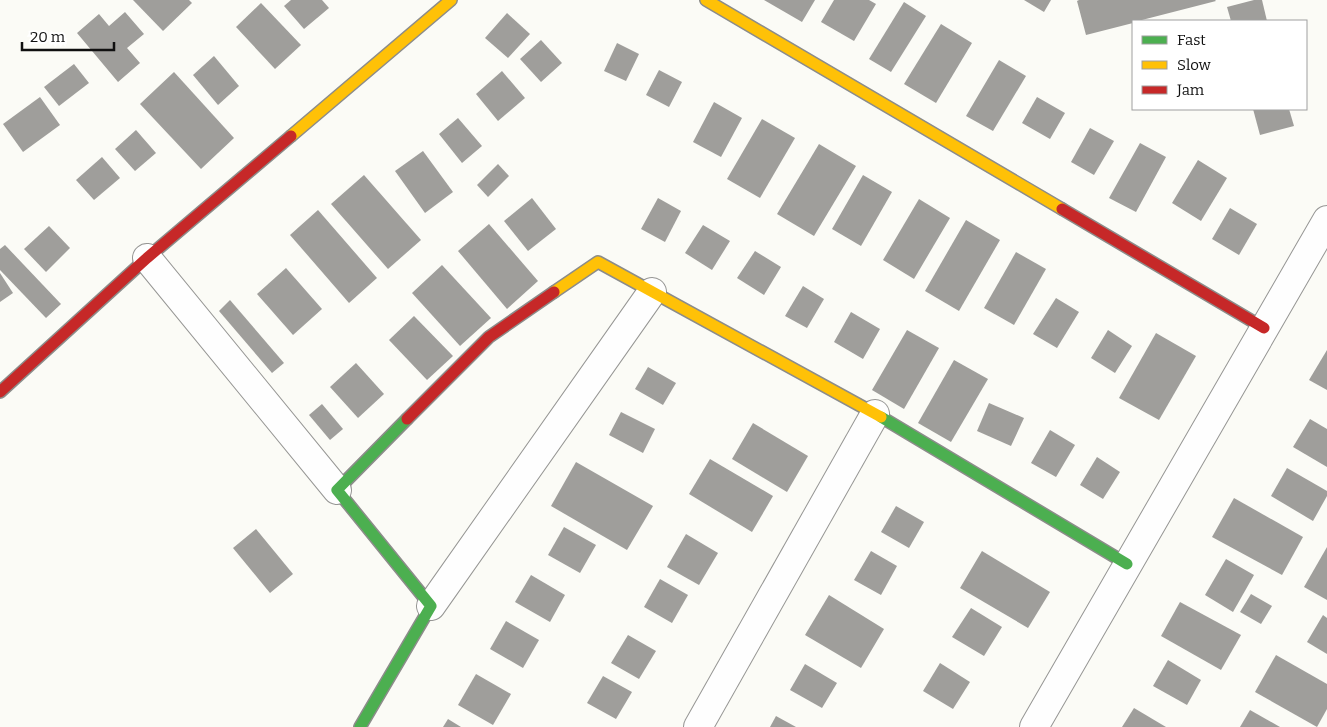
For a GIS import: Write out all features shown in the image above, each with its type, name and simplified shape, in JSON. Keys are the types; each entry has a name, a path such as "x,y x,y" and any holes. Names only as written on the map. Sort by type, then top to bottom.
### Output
{"street":[{"path":"0,392 146,258 451,0"},
{"path":"706,0 1264,328"},
{"path":"1034,727 1327,220"},
{"path":"146,258 431,606"},
{"path":"337,490 489,337 598,262 875,414 1127,564"},
{"path":"360,727 431,606 652,292"},
{"path":"698,727 875,414"}],"building":[{"path":"133,0 189,0 192,3 163,31"},
{"path":"291,0 322,0 329,8 304,29 284,6"},
{"path":"764,0 815,0 802,22"},
{"path":"834,0 869,0 876,4 854,41 821,22"},
{"path":"1024,0 1051,0 1044,12"},
{"path":"1254,0 1262,0 1267,20 1231,20 1227,7"},
{"path":"1077,1 1216,1 1142,20 1132,20 1132,23 1086,35"},
{"path":"904,2 926,16 891,72 869,59"},
{"path":"261,3 301,45 275,69 236,27"},
{"path":"125,12 144,34 127,48 140,63 118,82 77,33 99,14 109,26"},
{"path":"507,13 530,34 508,58 485,38"},
{"path":"941,24 972,43 936,103 904,84"},
{"path":"541,40 562,63 541,82 520,59"},
{"path":"617,43 639,54 626,81 604,71"},
{"path":"214,56 239,86 218,105 193,75"},
{"path":"999,60 1026,76 993,131 966,116"},
{"path":"74,64 89,83 59,106 44,87"},
{"path":"659,70 682,82 669,107 646,95"},
{"path":"502,71 525,98 498,121 476,94"},
{"path":"174,72 234,138 201,169 140,104"},
{"path":"40,97 60,125 23,152 3,124"},
{"path":"1037,97 1065,113 1050,139 1022,123"},
{"path":"714,102 742,118 721,157 693,142"},
{"path":"1253,110 1289,110 1294,126 1260,135"},
{"path":"458,118 482,146 462,163 439,134"},
{"path":"762,119 795,138 760,198 727,179"},
{"path":"1090,128 1114,141 1094,175 1071,162"},
{"path":"136,130 156,153 135,171 115,149"},
{"path":"1140,143 1166,157 1136,212 1109,198"},
{"path":"819,144 856,166 814,236 777,214"},
{"path":"423,151 453,192 425,213 395,171"},
{"path":"102,157 120,178 94,200 76,180"},
{"path":"1198,160 1227,178 1201,221 1172,203"},
{"path":"498,164 509,176 488,197 477,185"},
{"path":"364,175 421,240 388,269 331,204"},
{"path":"863,175 892,192 861,246 832,229"},
{"path":"532,198 556,229 528,251 504,221"},
{"path":"658,198 681,211 665,242 641,229"},
{"path":"919,199 950,218 914,279 883,260"},
{"path":"1230,208 1257,224 1239,255 1212,239"},
{"path":"318,210 377,278 349,303 290,235"},
{"path":"966,220 1000,240 959,311 925,291"},
{"path":"489,224 538,281 507,309 458,251"},
{"path":"703,225 730,241 712,270 685,253"},
{"path":"49,226 70,248 46,272 24,249"},
{"path":"5,245 61,304 46,318 0,270 0,249"},
{"path":"755,251 781,267 764,295 737,278"},
{"path":"1016,252 1046,269 1014,325 984,308"},
{"path":"442,265 491,318 460,346 412,293"},
{"path":"286,268 322,309 293,335 257,294"},
{"path":"0,273 13,293 0,302"},
{"path":"803,286 824,299 807,328 785,316"},
{"path":"1056,298 1079,312 1057,348 1033,334"},
{"path":"230,300 284,363 272,373 219,311"},
{"path":"851,312 880,329 863,359 834,342"},
{"path":"414,316 453,356 427,380 389,340"},
{"path":"907,330 939,348 904,409 872,390"},
{"path":"1108,330 1132,346 1115,373 1091,358"},
{"path":"1156,333 1196,356 1159,420 1119,398"},
{"path":"1327,350 1327,390 1309,380"},
{"path":"954,360 988,379 951,442 918,423"},
{"path":"356,363 384,394 358,418 330,387"},
{"path":"648,367 676,383 663,405 635,389"},
{"path":"989,403 1024,418 1011,446 977,431"},
{"path":"322,404 343,429 330,440 309,415"},
{"path":"621,412 655,429 643,453 609,435"},
{"path":"1310,419 1327,429 1327,467 1293,447"},
{"path":"753,423 808,456 787,492 732,459"},
{"path":"1050,430 1075,445 1056,477 1031,463"},
{"path":"1097,457 1120,472 1103,499 1080,485"},
{"path":"710,459 773,496 752,532 689,494"},
{"path":"576,462 653,506 627,550 551,506"},
{"path":"1287,468 1327,491 1327,496 1313,521 1271,496"},
{"path":"1234,498 1303,537 1282,575 1212,537"},
{"path":"896,506 924,522 909,548 881,532"},
{"path":"564,527 596,545 580,573 548,555"},
{"path":"256,529 293,574 270,593 233,548"},
{"path":"686,534 718,553 699,585 667,567"},
{"path":"1327,547 1327,600 1304,587"},
{"path":"871,551 897,566 881,595 854,580"},
{"path":"982,551 1050,592 1028,628 960,588"},
{"path":"1226,559 1254,575 1233,612 1205,595"},
{"path":"531,575 565,595 550,622 515,602"},
{"path":"660,579 688,595 672,623 644,607"},
{"path":"1251,594 1272,606 1261,624 1240,612"},
{"path":"829,595 884,629 861,668 805,635"},
{"path":"1180,602 1241,635 1221,670 1161,636"},
{"path":"971,608 1002,627 984,656 952,637"},
{"path":"1323,615 1327,618 1327,654 1307,642"},
{"path":"506,621 539,640 523,668 490,649"},
{"path":"628,635 656,651 639,679 611,663"},
{"path":"1276,655 1327,684 1327,709 1317,727 1255,692"},
{"path":"1168,660 1201,680 1187,705 1153,686"},
{"path":"940,663 970,682 953,709 923,691"},
{"path":"805,664 837,683 822,708 790,690"},
{"path":"476,674 511,694 493,725 458,705"},
{"path":"603,676 632,692 616,719 587,703"},
{"path":"1134,708 1166,727 1122,727"},
{"path":"1250,710 1280,727 1240,727"},
{"path":"776,716 796,727 770,727"},
{"path":"448,719 461,727 443,727"}],"traffic: fast":[{"path":"881,417 1127,564"},
{"path":"360,727 431,606 337,490 407,419"}],"traffic: slow":[{"path":"291,136 451,0"},
{"path":"706,0 1062,209"},
{"path":"554,292 598,262 881,417"}],"traffic: jam":[{"path":"0,392 147,258 291,136"},
{"path":"1062,209 1264,328"},
{"path":"407,419 489,337 554,292"}]}
